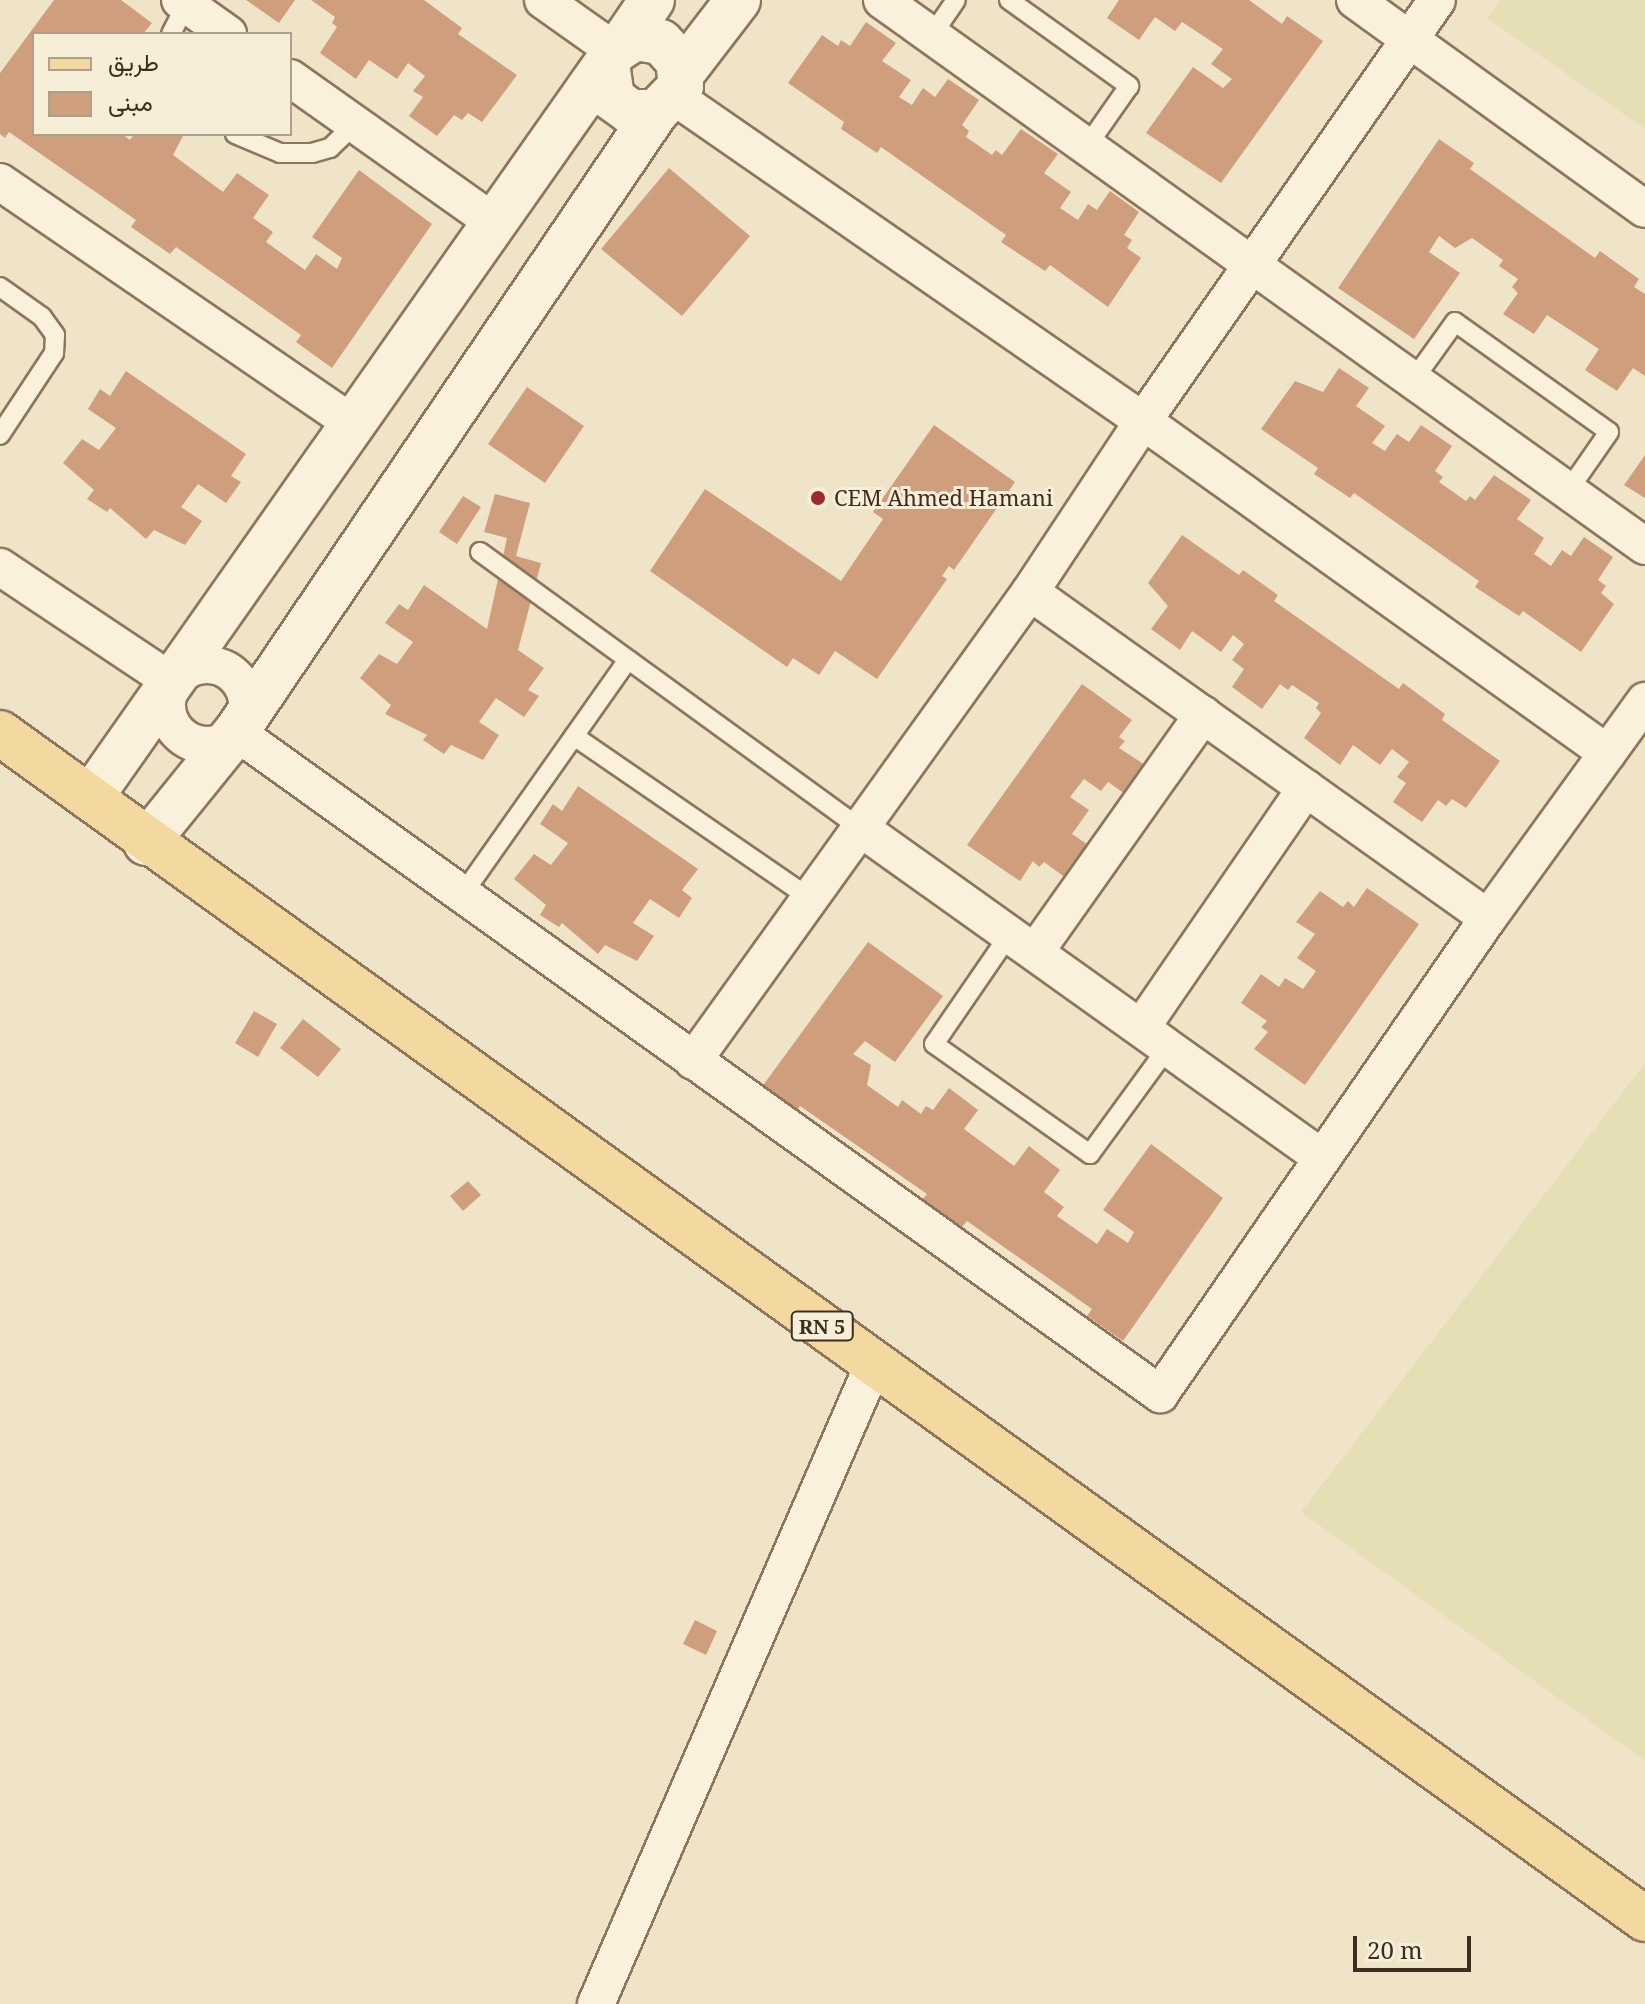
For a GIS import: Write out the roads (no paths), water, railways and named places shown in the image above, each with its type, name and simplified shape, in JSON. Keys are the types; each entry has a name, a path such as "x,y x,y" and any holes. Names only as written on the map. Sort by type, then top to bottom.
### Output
{"main road":[{"name":"RN 5","path":"0,733 146,843 1645,1919"}],"street":[{"path":"543,0 615,53"},
{"path":"90,798 174,683 492,221 652,0"},
{"path":"146,843 236,732 738,0"},
{"path":"882,0 1645,546"},
{"path":"1355,0 1645,209"},
{"path":"693,1061 863,830 1030,592 1143,421 1437,0"},
{"path":"179,13 223,32"},
{"path":"671,94 671,50 661,42 635,38 615,53 607,87 621,107 671,94 1143,421 1607,753"},
{"path":"292,79 492,221"},
{"path":"0,182 351,422"},
{"path":"0,567 174,683"},
{"path":"1030,592 1488,918"},
{"path":"208,665 232,674 246,695 247,707 236,732 214,745 200,745 177,732 166,707 174,683 195,667 208,665"},
{"path":"236,732 1160,1394 1488,918 1645,701"},
{"path":"1022,944 1203,715"},
{"path":"1154,1037 1306,788"},
{"path":"863,830 1321,1157"},
{"path":"596,2004 874,1363"}],"lane":[{"path":"932,35 956,0"},
{"path":"1009,0 1129,86 1087,146"},
{"path":"238,136 251,145 280,153 312,153 330,148 355,124"},
{"path":"0,287 42,317 55,335 54,353 0,435"},
{"path":"1414,379 1455,322 1609,432 1568,491"},
{"path":"480,552 863,830"},
{"path":"462,895 628,660"},
{"path":"574,736 811,899"},
{"path":"1022,944 934,1044 1090,1154 1154,1037"}],"place":[{"name":"CEM Ahmed Hamani","path":"818,498"}]}
